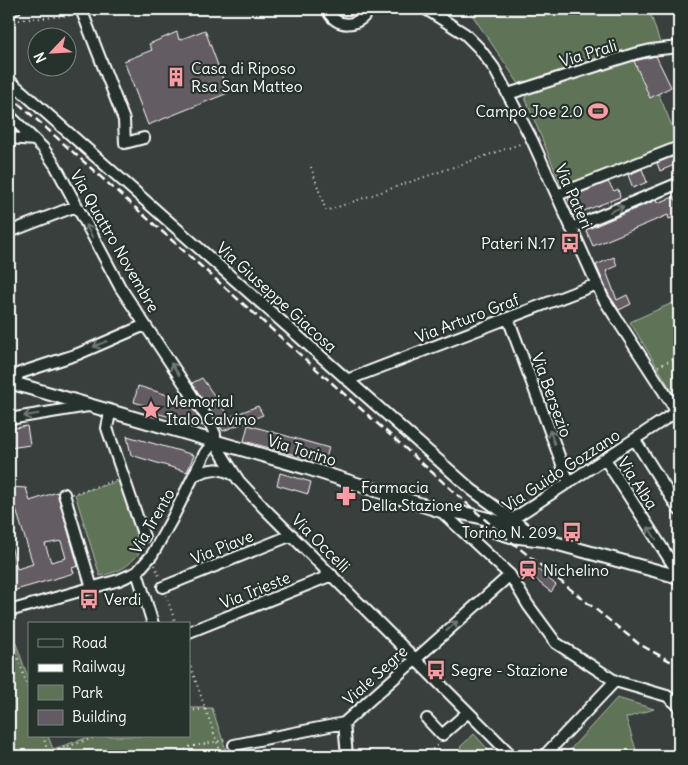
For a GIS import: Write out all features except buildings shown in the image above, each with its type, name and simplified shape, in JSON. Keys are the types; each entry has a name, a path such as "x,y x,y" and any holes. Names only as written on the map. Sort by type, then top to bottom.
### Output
{"main road":[{"name":"Via Torino","path":"11,383 110,413 307,468 441,511 460,524 511,536 544,540 679,578"},
{"name":"Via Torino","path":"441,511 455,511 508,521 544,540"}],"street":[{"path":"9,9 15,9"},
{"path":"81,9 124,120 125,143 144,138"},
{"path":"327,9 335,20 346,24 356,22 370,9"},
{"name":"Via Pateri","path":"426,9 465,34 479,48 508,94 532,140 596,284 649,370 678,412"},
{"name":"Via Prali","path":"508,94 634,54 679,47"},
{"name":"Via Giuseppe Giacosa","path":"9,80 508,521"},
{"name":"Via Quattro Novembre","path":"9,115 35,140 55,164 120,287 209,421 215,434 214,442"},
{"path":"9,138 35,140"},
{"path":"557,196 679,147"},
{"path":"572,228 679,183"},
{"path":"9,232 76,206"},
{"name":"Via Arturo Graf","path":"347,380 596,284"},
{"name":"Via Bersezio","path":"508,318 569,482"},
{"path":"11,383 20,373 78,354 145,325"},
{"path":"49,395 49,412"},
{"path":"9,419 88,406"},
{"name":"Via Guido Gozzano","path":"508,521 678,412"},
{"path":"110,413 108,428 144,537"},
{"name":"Via Guido Gozzano","path":"635,440 679,510"},
{"name":"Via Trento","path":"9,612 119,580 137,572 152,555 205,453 214,442"},
{"name":"Via Occelli","path":"214,442 236,476 292,535 512,756"},
{"name":"Via Alba","path":"605,459 679,574"},
{"path":"195,475 209,469 220,468 236,476"},
{"path":"65,495 92,588"},
{"path":"460,524 510,575 528,606 556,643 615,681 667,696 679,706"},
{"name":"Via Piave","path":"163,587 292,535"},
{"path":"137,572 152,622"},
{"name":"Via Trieste","path":"190,632 332,575"},
{"name":"Viale Segre","path":"234,745 344,723 510,575"},
{"path":"544,756 615,681"},
{"path":"427,719 442,735 468,712"},
{"path":"344,723 347,756"}],"path":[{"path":"311,167 326,210 532,140"},
{"path":"649,370 679,357"},
{"path":"65,495 123,478"},
{"path":"9,630 28,689"},
{"path":"190,665 222,756"},
{"path":"190,711 206,709"},
{"path":"44,738 49,756"},
{"path":"9,754 48,751 91,738"},
{"path":"177,756 189,747 216,741 226,740 234,745"}],"green space":[{"path":"468,9 649,9 660,43 612,53 519,84"},
{"name":"Campo Joe 2.0","path":"643,56 679,143 562,187 525,98 529,92"},
{"path":"679,300 679,396 672,391 630,322"},
{"path":"119,481 143,546 135,558 125,567 100,576 75,494"},
{"path":"9,624 28,677 28,738 49,738 53,749 86,738 190,738 190,708 212,708 228,756 9,756"},
{"path":"617,698 654,709 626,718 637,753 626,756 557,756 563,750 567,753"},
{"path":"474,734 494,756 469,756 460,747"}],"railway":[{"path":"9,95 499,532 639,644 679,666"}],"place":[{"name":"Casa di Riposo Rsa San Matteo","path":"176,77"},
{"name":"Campo Joe 2.0","path":"598,111"},
{"name":"Pateri N.17","path":"570,243"},
{"name":"Memorial Italo Calvino","path":"151,410"},
{"name":"Farmacia Della Stazione","path":"346,496"},
{"name":"Torino N. 209","path":"572,532"},
{"name":"Nichelino","path":"528,570"},
{"name":"Verdi","path":"89,599"},
{"name":"Segre - Stazione","path":"436,670"}]}
